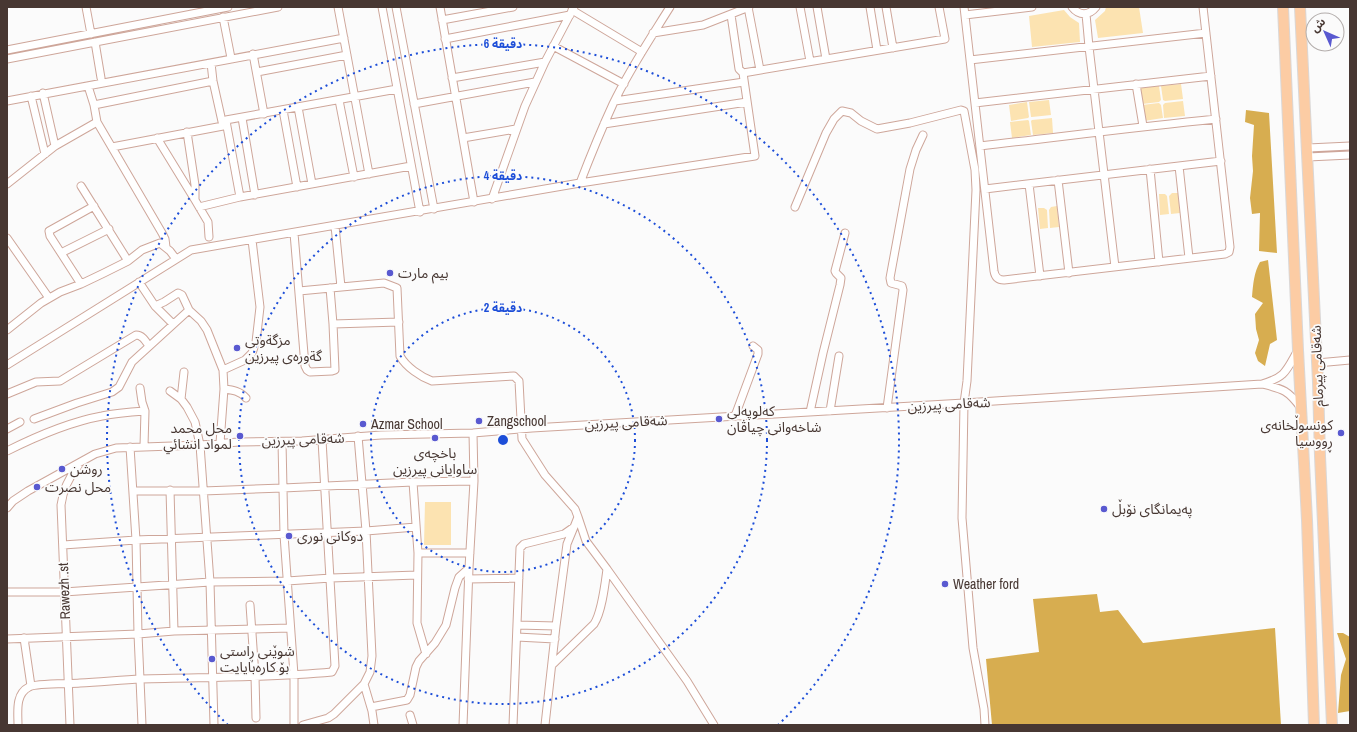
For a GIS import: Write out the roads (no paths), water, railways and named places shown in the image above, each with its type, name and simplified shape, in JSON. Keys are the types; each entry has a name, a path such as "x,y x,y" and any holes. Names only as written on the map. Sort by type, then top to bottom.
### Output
{"highway":[{"name":"شەقامی پیرمام","path":"1283,7 1307,520 1314,725"},
{"name":"شەقامی پیرمام","path":"1300,7 1308,152 1332,725"}],"street":[{"path":"86,7 91,34"},
{"path":"7,50 224,7"},
{"path":"7,60 223,17 241,10 278,7"},
{"path":"338,7 369,174"},
{"path":"382,7 420,212"},
{"path":"396,7 434,209"},
{"path":"440,7 474,202"},
{"path":"442,20 513,7"},
{"path":"580,183 614,101 653,33 670,7"},
{"path":"653,33 703,25 749,7 760,70"},
{"path":"800,7 810,61"},
{"path":"817,7 826,59"},
{"path":"870,7 877,50"},
{"path":"886,7 893,48"},
{"path":"743,73 945,39 940,7"},
{"path":"964,7 994,274 1000,280 1228,253 1230,249 1203,7"},
{"path":"965,15 1032,7"},
{"path":"1072,7 1078,12 1086,14 1094,10 1096,7"},
{"path":"446,39 572,11 642,52"},
{"path":"492,199 516,129 535,82 544,62 572,11"},
{"path":"1086,14 1115,267"},
{"path":"7,365 191,250 420,212 580,183 755,156 743,73 739,69 731,15"},
{"path":"223,17 231,58"},
{"path":"970,60 1206,33"},
{"path":"7,101 43,93 88,86 344,38"},
{"path":"95,42 101,78"},
{"path":"553,46 624,84"},
{"path":"253,54 264,114"},
{"path":"257,72 347,55"},
{"path":"452,78 544,62"},
{"path":"211,63 213,81 225,123 240,197"},
{"path":"975,103 1211,76"},
{"path":"94,106 213,81"},
{"path":"414,104 535,82"},
{"path":"614,101 744,82"},
{"path":"1136,84 1143,126"},
{"path":"88,86 97,122 162,232 166,247"},
{"path":"112,147 187,132 242,118 397,90"},
{"path":"43,93 56,146"},
{"path":"31,96 45,154"},
{"path":"339,100 354,177"},
{"path":"604,124 747,102"},
{"path":"298,107 312,184"},
{"path":"283,110 297,187"},
{"path":"795,207 826,133 834,119 842,111 851,113 861,121 877,129 910,123 960,110 964,111 975,170 976,190 967,381 964,403 962,518 973,648 984,709 985,725"},
{"path":"242,118 255,194"},
{"path":"980,146 1143,126 1216,119"},
{"path":"7,183 56,146 97,122"},
{"path":"463,138 516,129"},
{"path":"187,132 195,185 195,200"},
{"path":"887,408 903,290 902,286 891,283 890,278 910,169 923,135"},
{"path":"157,138 208,222 209,237"},
{"path":"1308,152 1350,146"},
{"path":"1308,152 1350,155"},
{"path":"985,189 1220,161"},
{"path":"199,207 255,194 411,166"},
{"path":"1179,166 1189,258"},
{"path":"1150,169 1159,262"},
{"path":"1058,180 1069,273"},
{"path":"1029,184 1040,276"},
{"path":"82,186 128,261"},
{"path":"81,284 50,236 49,231 94,206"},
{"path":"335,226 341,287"},
{"path":"61,253 109,230"},
{"path":"294,233 305,366 310,372 335,370 330,288"},
{"path":"810,412 840,285 841,278 835,271 845,233"},
{"path":"7,238 49,298"},
{"path":"223,370 246,360 252,353 256,342 260,307 252,240"},
{"path":"7,330 49,298 128,261 142,250 157,243 160,243 166,247 176,258"},
{"path":"139,282 155,306 173,324"},
{"path":"299,291 384,283 397,288 400,356 403,361 424,378 432,381 514,376 519,382 522,439 545,475 575,509 586,541 687,681 714,725"},
{"path":"155,306 178,293 182,295 189,310 201,321 207,330 223,370 224,389 220,443"},
{"path":"34,419 112,392 119,387 132,362 189,310"},
{"path":"333,324 399,322"},
{"path":"7,394 36,382 60,381 136,335 140,335 149,346"},
{"path":"735,416 758,354 758,350 754,346"},
{"path":"1262,384 1277,379 1286,372 1298,350"},
{"path":"830,411 840,356"},
{"path":"1317,366 1350,360"},
{"path":"1317,366 1350,364"},
{"path":"181,398 184,372"},
{"path":"1262,384 1279,388 1286,392 1292,396 1301,408"},
{"name":"شەقامی پیرزین","path":"7,508 13,501 28,491 81,462 102,452 116,448 200,445 248,441 282,442 358,436 473,433 521,428 887,408 1262,384"},
{"path":"140,388 145,411 144,446"},
{"path":"224,389 234,390 246,398"},
{"path":"170,391 181,398 187,407 195,422 200,445 210,582 214,725"},
{"path":"7,451 45,433 89,418 145,411"},
{"path":"7,429 20,422"},
{"path":"463,725 468,579 474,481 473,433"},
{"path":"303,725 328,718 334,714 364,684 370,672 372,656 366,532 358,436"},
{"path":"18,725 17,704 23,692 36,684 68,684 140,679 294,675 332,672 335,666 322,440"},
{"path":"282,442 284,535 294,675 294,725"},
{"path":"130,447 136,540 142,725"},
{"name":"Rawezh .st","path":"70,725 61,512 62,497 69,478 81,462"},
{"path":"133,491 203,491 413,482 474,481"},
{"path":"413,482 418,553 417,623 426,654"},
{"path":"170,490 174,631"},
{"path":"545,725 567,544 578,517"},
{"path":"63,545 171,538 366,532 416,527"},
{"path":"513,725 520,548 524,544 564,534 574,527"},
{"path":"418,553 470,553"},
{"path":"371,707 407,700 410,695 419,660 435,644 446,624 459,577 469,568"},
{"path":"552,665 596,621 607,569"},
{"path":"7,592 64,592 210,582 287,581 368,576 417,575"},
{"path":"468,579 518,578"},
{"path":"250,605 255,676 256,718"},
{"path":"517,625 556,626"},
{"path":"7,639 138,634 174,631 290,628"},
{"path":"517,637 555,638"},
{"path":"24,638 31,686"},
{"path":"364,684 371,707 374,725"},
{"path":"410,715 413,725"}],"place":[{"name":"بیم مارت","path":"390,273"},
{"name":"مزگةوتی گةورەی پیرزین","path":"237,348"},
{"name":"کەلوپەلی شاخەوانی چیاڤان","path":"719,419"},
{"name":"Zangschool","path":"479,421"},
{"name":"Azmar School","path":"363,424"},
{"name":"کونسوڵخانەی ڕووسیا","path":"1341,433"},
{"name":"محل محمد لمواد انشائي","path":"240,436"},
{"name":"باخچەی ساوایانی پیرزین","path":"435,438"},
{"name":"روشن","path":"62,469"},
{"name":"محل نصرت","path":"37,487"},
{"name":"پەیمانگای نۆبڵ","path":"1104,509"},
{"name":"دوکانی نوری","path":"289,536"},
{"name":"Weather ford","path":"945,584"},
{"name":"شوێنی ڕاستی بۆ کارەبایایت","path":"212,659"}]}
